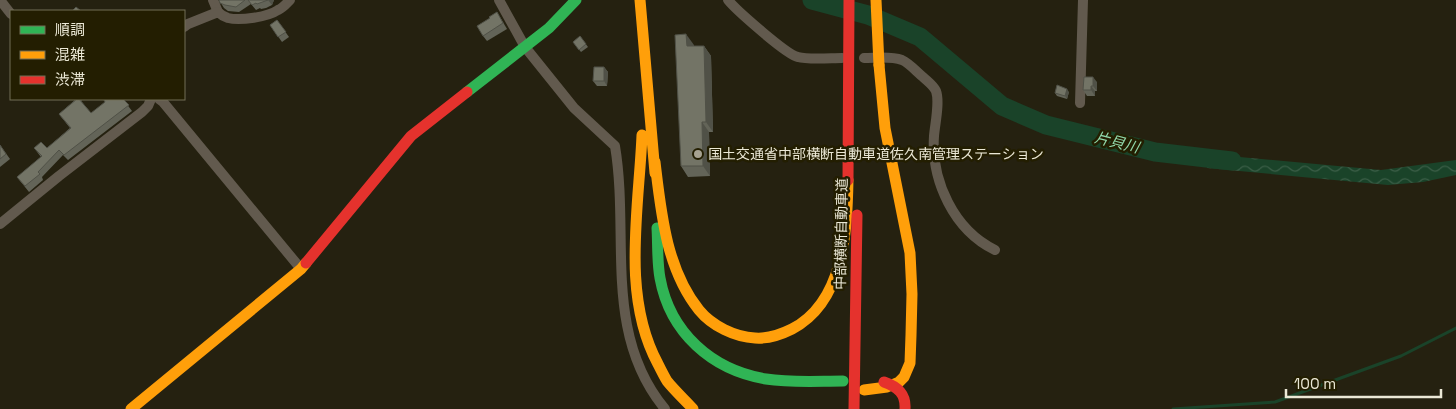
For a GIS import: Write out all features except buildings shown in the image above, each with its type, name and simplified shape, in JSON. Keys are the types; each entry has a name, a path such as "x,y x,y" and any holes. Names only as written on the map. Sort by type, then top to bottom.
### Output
{"main road":[{"path":"131,409 301,269 411,136 549,28 576,0"},
{"path":"640,0 660,204 672,255 684,287 701,314 722,330 752,338 766,338 783,334 810,318 820,307 835,277 844,239 847,208 853,54 849,0"},
{"name":"中部横断自動車道","path":"854,409 857,222 853,54 857,0"},
{"path":"864,385 881,389 904,379 908,370 912,318 912,273 907,233 891,161 881,96 876,0"},
{"path":"642,24 642,160 651,278 662,316 675,337 697,360 731,379 750,385 770,388 843,385 768,379 747,374 727,368 707,356 692,343 672,313 660,278 655,162"},
{"path":"642,160 637,207 635,263 639,318 644,338 657,366 672,389 692,409"},
{"path":"893,385 904,397 905,409"}],"street":[{"path":"0,0 10,13"},
{"path":"213,0 218,12 223,16 233,19 251,18 278,11 290,0"},
{"path":"499,0 525,46 574,108 615,146 622,233 622,298 626,325 640,368 652,391 665,409"},
{"path":"728,0 738,12 788,52 798,57 853,54 896,58 904,60 930,83 936,90 937,99 934,138 935,165 944,194 960,221 972,234 995,250"},
{"path":"1080,103 1083,0"},
{"path":"185,26 218,12"},
{"path":"0,224 142,112 151,100"},
{"path":"160,100 301,269"}],"water":[{"path":"1207,154 1381,170 1456,160 1456,175 1423,182 1388,185 1207,168"}],"waterway":[{"name":"片貝川","path":"812,0 868,15 920,37 1002,106 1046,125 1155,152 1232,161"},
{"path":"1173,409 1275,402 1401,356 1456,328"}],"traffic: fast":[{"path":"467,92 549,28 576,0"},
{"path":"657,228 659,272 665,298 673,316 696,346 711,358 728,367 766,379 805,382 843,381"}],"traffic: slow":[{"path":"640,0 655,173"},
{"path":"876,0 879,65"},
{"path":"864,390 887,387 899,382 904,377 910,363 912,294 910,253 885,128 879,65"},
{"path":"642,135 635,252 639,310 647,338 667,381 693,409"},
{"path":"655,162 667,239 679,277 688,294 704,316 717,326 732,333 755,338 774,336 792,329 809,317 823,302 832,284 844,243 848,180"},
{"path":"131,409 306,263"}],"traffic: jam":[{"path":"848,180 849,0"},
{"path":"306,263 411,136 467,92"},
{"path":"854,409 857,215"},
{"path":"884,382 900,392 904,399 905,409"}],"place":[{"name":"国土交通省中部横断自動車道佐久南管理ステーション","path":"698,154"}]}
